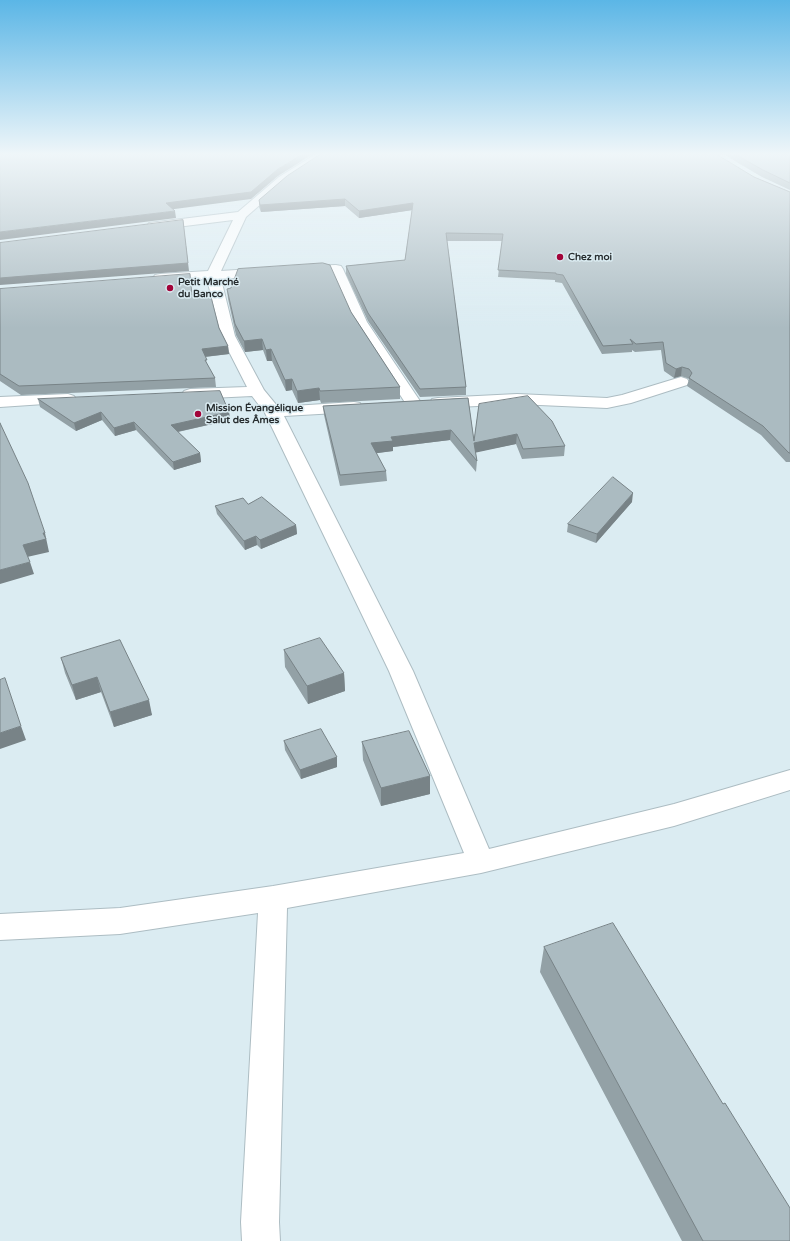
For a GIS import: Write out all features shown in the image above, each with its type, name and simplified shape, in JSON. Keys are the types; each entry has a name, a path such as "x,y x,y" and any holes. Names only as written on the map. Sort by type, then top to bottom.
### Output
{"street":[{"path":"245,212 241,215 220,257 213,275 228,336 257,391 273,412 401,671 481,862"},
{"path":"141,228 241,215"},
{"path":"150,279 336,269 360,322 406,405 517,399 607,403 625,400 680,382"},
{"path":"171,394 257,391"},
{"path":"0,402 85,398"},
{"path":"273,412 367,407"},
{"path":"0,928 120,921 273,898 481,862 674,815 790,780"},
{"path":"261,1241 260,1222 273,898"}],"building":[{"path":"0,212 167,212 0,232"},
{"path":"412,212 790,212 790,453 763,426 689,378 692,373 689,369 682,367 676,369 666,363 663,342 636,344 630,339 633,344 603,346 563,275 556,273 498,270 503,234 446,233 466,387 420,389 368,313 346,266 405,260"},
{"path":"183,220 188,263 0,278 0,243"},
{"path":"323,263 330,265 351,312 400,387 320,391 319,388 297,391 292,379 285,380 271,349 266,350 262,339 244,341 235,324 227,289 231,288 238,269"},
{"path":"190,274 192,295 210,293 219,328 228,346 202,349 207,360 205,360 215,378 19,386 0,374 0,289"},
{"path":"220,391 229,412 171,425 200,453 173,462 134,422 114,428 101,412 74,423 38,399"},
{"path":"528,396 552,421 565,446 523,449 517,434 474,443 477,461 451,430 391,437 393,441 371,443 386,471 340,475 323,406 468,398 474,441 479,404"},
{"path":"0,423 28,483 46,539 23,545 30,562 0,570"},
{"path":"613,477 633,493 597,534 568,524"},
{"path":"262,497 296,525 260,540 256,536 244,541 215,506 243,498 248,504"},
{"path":"320,638 344,673 307,686 284,650"},
{"path":"120,640 149,700 110,712 97,677 72,685 61,658"},
{"path":"5,678 21,726 0,733 0,680"},
{"path":"321,729 337,757 300,770 284,741"},
{"path":"409,731 430,776 381,788 362,742"},
{"path":"613,923 723,1104 725,1103 790,1208 790,1241 703,1241 544,947"}],"place":[{"name":"Chez moi","path":"560,257"},
{"name":"Petit Marché du Banco","path":"170,288"},
{"name":"Mission Évangélique Salut des Âmes","path":"198,414"}]}
